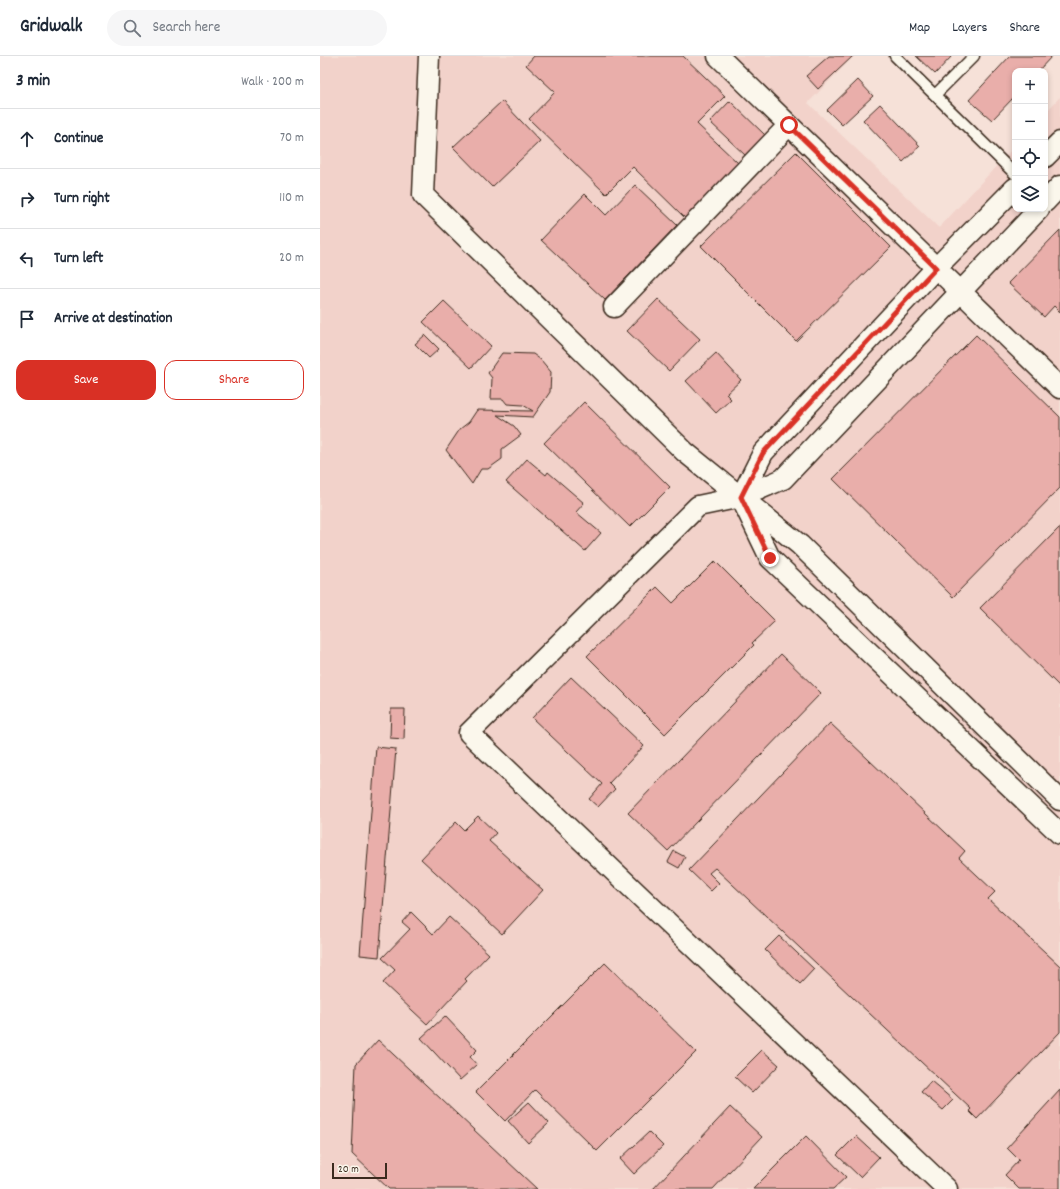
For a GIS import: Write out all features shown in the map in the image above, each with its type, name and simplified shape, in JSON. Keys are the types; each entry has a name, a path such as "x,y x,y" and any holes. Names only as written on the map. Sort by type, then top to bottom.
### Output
{"street":[{"path":"429,56 423,195 685,452 800,545 1060,800"},
{"path":"718,56 1060,388"},
{"path":"614,307 789,125"},
{"path":"1048,154 1060,142"},
{"path":"1048,199 1060,186"},
{"path":"741,497 763,453 936,268 1012,191"},
{"path":"947,1189 469,733 698,506 741,497 783,479 1035,212"},
{"path":"741,497 770,558 1060,834"}],"lane":[{"path":"895,56 1012,171"},
{"path":"935,95 974,56"}],"shaded area":[{"path":"320,56 854,56 808,103 939,228 1012,149 1012,212 1048,212 1048,110 1060,97 1060,1189 320,1189"}],"building":[{"path":"534,56 683,56 725,96 697,124 738,163 685,218 633,167 606,194 529,119 555,92 526,65"},
{"path":"829,56 853,56 818,89 806,76"},
{"path":"916,56 952,56 935,74"},
{"path":"1010,56 1052,56 1041,68 1012,68 1012,99 992,120 969,100"},
{"path":"858,80 873,96 842,125 827,110"},
{"path":"502,101 540,141 492,187 453,147"},
{"path":"730,101 766,136 746,156 710,122"},
{"path":"880,104 920,146 903,162 863,120"},
{"path":"796,152 891,247 796,341 701,246"},
{"path":"635,185 677,225 605,300 541,240 585,194 606,215"},
{"path":"1060,230 1060,312 1054,306 1044,317 1008,283"},
{"path":"658,299 700,339 669,371 627,331"},
{"path":"444,301 491,346 471,368 423,322"},
{"path":"425,335 439,349 429,358 415,344"},
{"path":"976,335 1060,417 1060,488 953,597 833,479"},
{"path":"502,353 533,354 541,360 551,372 550,392 533,417 497,415 514,426 521,435 502,449 502,459 488,469 481,469 472,484 446,450 460,429 469,422 477,410 533,411 523,405 507,404 503,399 491,399 492,378 488,373"},
{"path":"716,353 741,380 726,394 731,399 716,413 686,381"},
{"path":"584,402 670,487 630,527 544,443"},
{"path":"527,459 546,475 548,472 584,503 576,512 601,533 585,551 506,482"},
{"path":"1060,527 1060,687 980,608"},
{"path":"715,561 775,621 752,643 754,645 665,734 587,656 657,587 673,603"},
{"path":"781,654 821,693 668,851 628,813"},
{"path":"571,677 644,746 609,783 615,789 598,807 589,799 602,784 532,718"},
{"path":"391,709 405,709 404,739 390,738"},
{"path":"830,723 965,851 959,858 995,892 988,899 1060,966 1060,1032 977,1119 969,1111 971,1109 715,868 709,873 719,883 711,891 689,870"},
{"path":"376,747 396,749 379,957 360,955"},
{"path":"478,816 496,833 489,841 543,890 502,934 421,859 456,822 464,830"},
{"path":"674,851 685,857 679,868 668,862"},
{"path":"411,912 433,934 449,917 489,954 465,979 467,981 427,1024 383,983 395,970 382,958 410,929 402,922"},
{"path":"779,936 814,969 800,984 765,950"},
{"path":"605,963 696,1052 597,1151 535,1090 505,1121 476,1092"},
{"path":"445,1016 477,1050 470,1057 477,1065 460,1080 421,1038"},
{"path":"378,1040 537,1189 389,1189 352,1154 356,1064"},
{"path":"762,1050 779,1065 752,1093 735,1077"},
{"path":"931,1081 953,1100 943,1110 921,1092"},
{"path":"1060,1090 1060,1189 1019,1189 1005,1175 1019,1160 1007,1148"},
{"path":"529,1102 549,1123 528,1143 508,1121"},
{"path":"730,1107 762,1137 713,1189 653,1189"},
{"path":"649,1132 663,1146 634,1174 620,1159"},
{"path":"806,1136 846,1177 833,1189 753,1189"},
{"path":"856,1136 879,1157 860,1177 837,1155"}],"route":[{"path":"770,558 741,497 763,453 936,268 789,125"}]}
